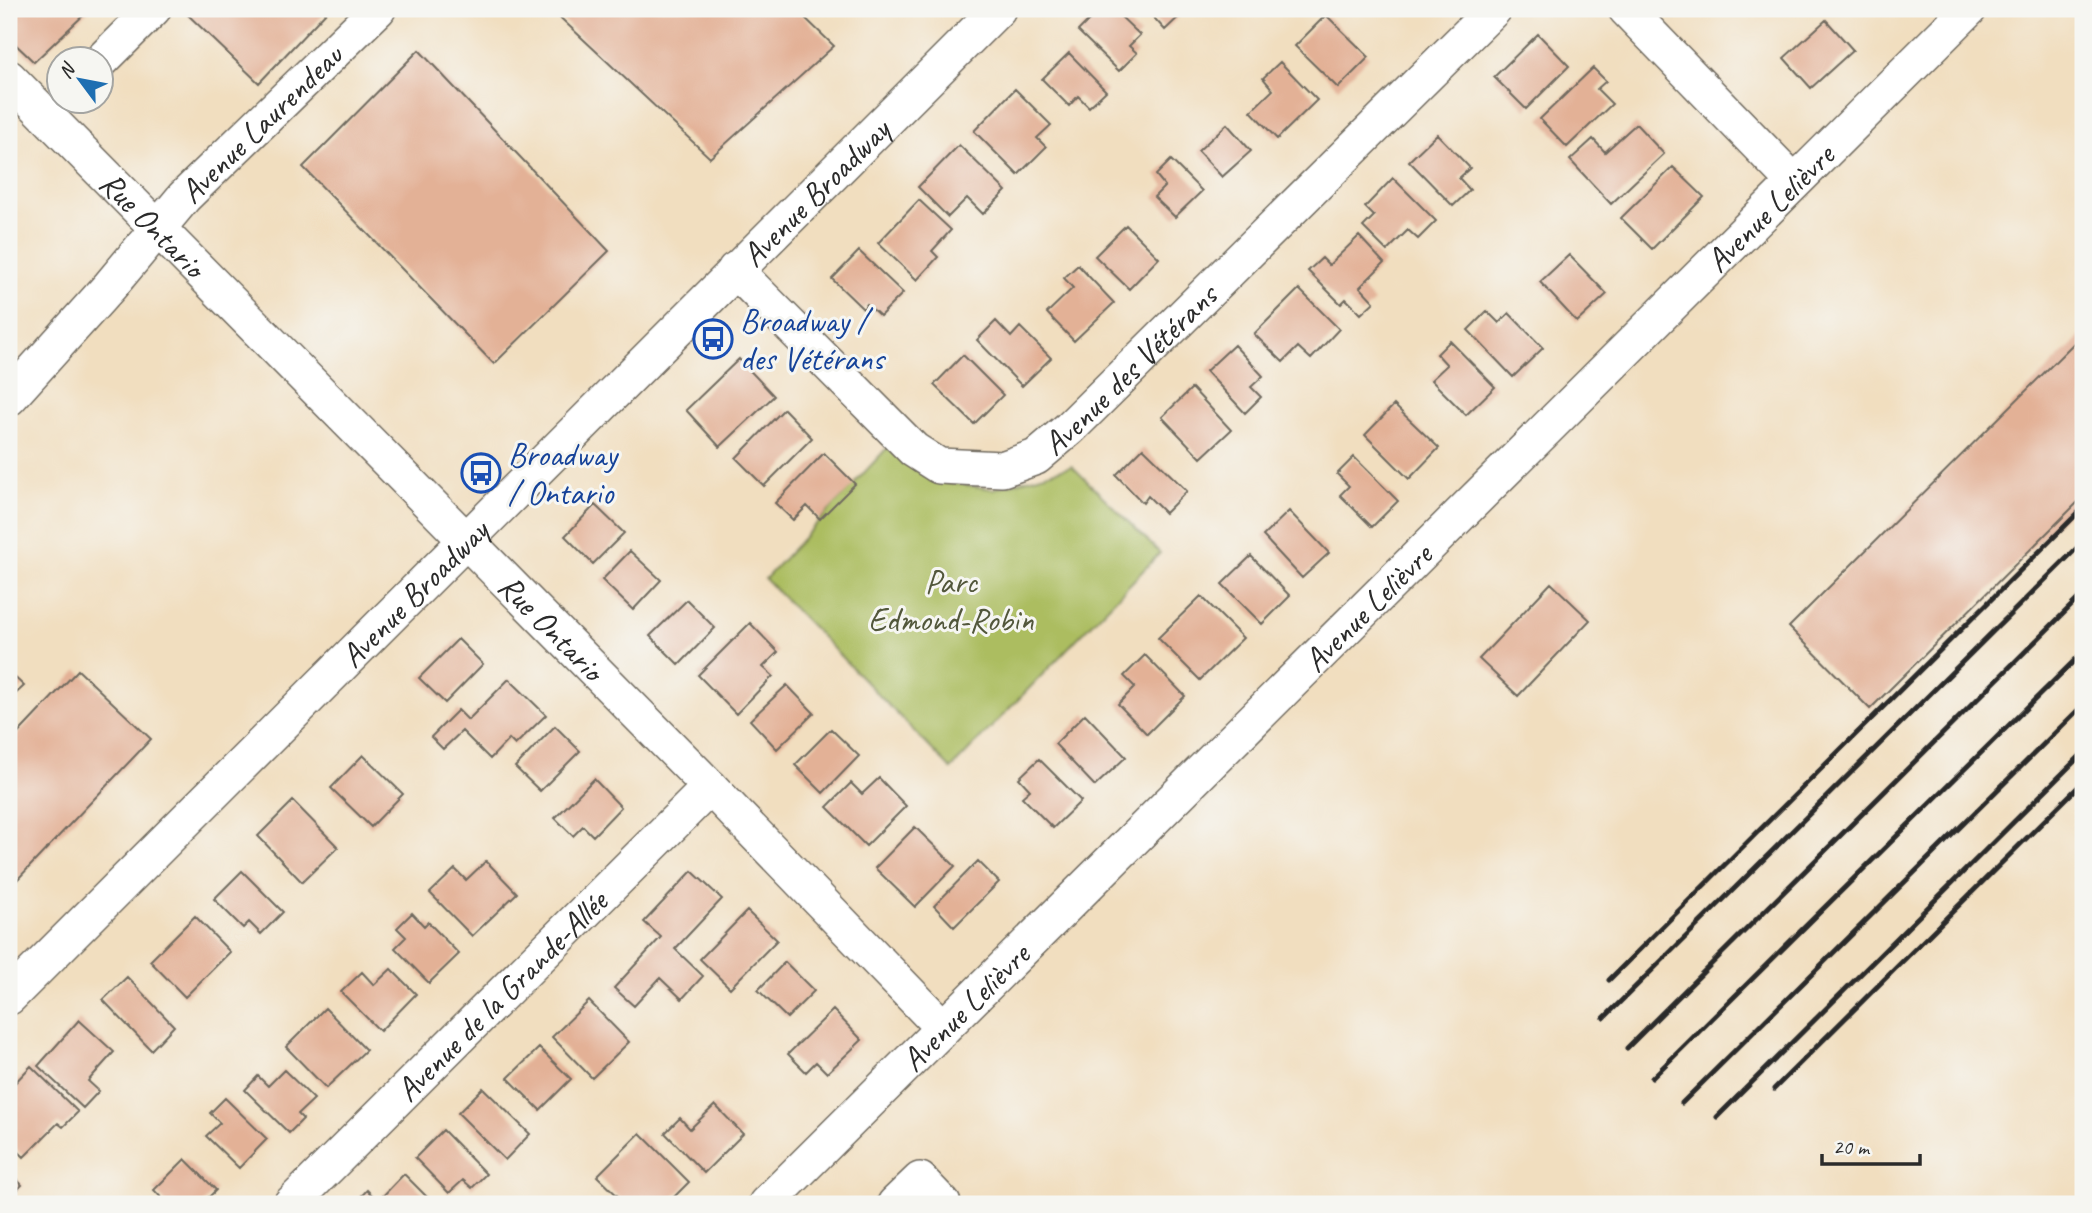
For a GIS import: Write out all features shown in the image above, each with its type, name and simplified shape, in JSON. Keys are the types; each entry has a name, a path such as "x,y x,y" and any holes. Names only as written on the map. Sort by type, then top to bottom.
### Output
{"street":[{"path":"116,47 153,9"},
{"name":"Avenue Laurendeau","path":"9,398 184,197 378,9"},
{"name":"Avenue Broadway","path":"9,997 999,9"},
{"name":"Avenue des Vétérans","path":"735,270 914,450 939,466 1002,469 1036,457 1070,429 1494,9"},
{"path":"1626,9 1794,182"},
{"name":"Avenue Lelièvre","path":"766,1204 1969,9"},
{"name":"Rue Ontario","path":"9,78 46,103"},
{"name":"Rue Ontario","path":"60,116 158,230 710,786 943,1028"},
{"name":"Avenue de la Grande-Allée","path":"291,1204 710,786"},
{"path":"895,1204 920,1180 943,1204"}],"green space":[{"name":"Parc Edmond-Robin","path":"887,448 930,480 993,489 1072,466 1160,553 951,769 765,579"}],"building":[{"path":"9,9 90,9 51,46 46,46 46,51 34,62 9,38"},
{"path":"190,9 329,9 259,83 186,13"},
{"path":"551,9 796,9 834,46 710,158"},
{"path":"1100,9 1113,9 1140,35 1129,46 1137,53 1119,71 1078,31"},
{"path":"1146,9 1183,9 1185,11 1165,30"},
{"path":"1326,15 1369,57 1338,88 1295,46"},
{"path":"1826,20 1853,50 1811,88 1784,58"},
{"path":"1538,34 1569,66 1526,109 1494,77"},
{"path":"419,50 609,251 494,364 303,167"},
{"path":"1069,53 1106,91 1089,107 1078,96 1069,106 1042,79"},
{"path":"1280,62 1317,100 1277,139 1251,111 1273,90 1263,78"},
{"path":"1593,68 1606,81 1597,89 1612,104 1567,147 1540,119"},
{"path":"1015,89 1051,125 1037,138 1046,147 1018,175 974,131"},
{"path":"1227,124 1251,151 1222,177 1198,151"},
{"path":"1636,124 1664,154 1611,204 1570,160 1593,139 1605,152"},
{"path":"1437,134 1470,168 1459,178 1470,190 1453,206 1409,161"},
{"path":"959,145 1006,191 983,214 967,198 948,217 918,187"},
{"path":"1171,160 1202,191 1175,217 1154,197 1165,186 1156,175"},
{"path":"1673,167 1704,197 1652,249 1621,218"},
{"path":"1393,178 1436,221 1418,239 1408,230 1387,251 1363,227 1374,216 1365,207"},
{"path":"919,200 951,230 932,251 938,257 917,280 878,243"},
{"path":"1126,225 1159,258 1129,289 1095,256"},
{"path":"1359,236 1384,263 1360,287 1374,302 1361,314 1346,299 1341,304 1308,271 1322,258 1329,265"},
{"path":"859,251 903,293 880,316 867,304 863,309 832,279"},
{"path":"1569,255 1607,294 1577,322 1540,282"},
{"path":"1078,265 1114,303 1074,341 1047,313 1073,288 1064,278"},
{"path":"1299,289 1339,329 1311,359 1298,347 1283,362 1254,334"},
{"path":"1487,311 1499,323 1509,313 1543,348 1513,377 1468,330"},
{"path":"996,321 1011,337 1020,327 1051,358 1022,386 977,340"},
{"path":"2083,334 2083,497 1870,709 1789,627"},
{"path":"1450,341 1495,387 1466,415 1431,380 1447,365 1437,354"},
{"path":"1234,345 1263,376 1251,387 1261,397 1245,413 1206,371"},
{"path":"963,355 1003,395 974,424 934,385"},
{"path":"739,359 774,396 720,447 686,410"},
{"path":"1192,388 1231,430 1201,458 1162,417"},
{"path":"1394,405 1439,448 1409,479 1365,435"},
{"path":"784,409 812,438 764,486 736,458"},
{"path":"1143,448 1187,491 1165,513 1148,496 1143,503 1116,475"},
{"path":"824,453 855,484 820,519 807,506 793,520 775,503"},
{"path":"1354,457 1398,501 1372,527 1340,495 1349,486 1337,474"},
{"path":"595,505 624,533 593,564 565,536"},
{"path":"1289,511 1329,553 1302,578 1263,536"},
{"path":"630,551 661,580 633,610 602,580"},
{"path":"1251,556 1290,596 1262,624 1222,584"},
{"path":"1551,583 1590,620 1518,696 1479,659"},
{"path":"1201,596 1243,638 1200,680 1158,638"},
{"path":"687,600 715,628 679,665 650,636"},
{"path":"750,623 778,652 763,667 773,676 736,714 698,675"},
{"path":"458,639 483,664 445,703 419,678"},
{"path":"1145,655 1185,696 1147,734 1118,704 1135,687 1124,676"},
{"path":"78,670 151,739 16,881 9,873 9,743"},
{"path":"9,672 24,686 9,700"},
{"path":"509,679 546,715 515,745 509,739 490,759 462,731 443,749 431,737 458,710 468,720"},
{"path":"787,685 814,713 777,749 750,720"},
{"path":"1085,714 1126,757 1095,786 1055,744"},
{"path":"555,726 580,751 540,791 515,767"},
{"path":"831,729 859,756 823,793 795,765"},
{"path":"363,755 403,794 371,827 331,788"},
{"path":"1039,759 1081,801 1053,828 1022,797 1030,790 1019,778"},
{"path":"879,778 906,806 866,846 827,807 851,783 862,794"},
{"path":"594,779 621,807 593,836 583,826 573,836 555,818"},
{"path":"293,801 338,847 302,882 258,836"},
{"path":"915,827 955,866 915,907 875,868"},
{"path":"486,861 517,893 472,936 430,893 455,869 466,880"},
{"path":"978,861 999,882 954,927 934,906"},
{"path":"242,871 283,912 261,934 249,922 243,928 214,899"},
{"path":"692,871 722,899 675,949 703,976 682,999 660,978 634,1006 614,988 661,937 644,922"},
{"path":"747,911 777,940 730,988 700,959"},
{"path":"412,913 424,926 428,922 459,954 429,983 395,948 406,937 397,928"},
{"path":"195,916 230,952 185,997 150,961"},
{"path":"785,962 814,991 787,1018 758,990"},
{"path":"391,969 416,994 380,1031 341,992 362,972 374,985"},
{"path":"127,977 174,1026 151,1050 103,1000"},
{"path":"589,1001 629,1042 592,1078 552,1037"},
{"path":"325,1008 366,1050 326,1088 286,1047"},
{"path":"833,1010 862,1040 827,1073 816,1062 806,1072 788,1054"},
{"path":"79,1020 114,1052 88,1081 99,1091 83,1108 38,1066"},
{"path":"539,1048 571,1079 540,1110 508,1078"},
{"path":"31,1066 78,1112 63,1127 58,1123 24,1157 9,1142 9,1089"},
{"path":"284,1070 314,1099 298,1114 303,1119 289,1133 245,1090 258,1076 268,1086"},
{"path":"483,1088 530,1134 505,1160 458,1113"},
{"path":"225,1098 267,1139 239,1168 206,1136 220,1123 210,1113"},
{"path":"715,1105 743,1134 704,1173 665,1133 680,1118 690,1129"},
{"path":"443,1130 486,1174 472,1188 463,1180 449,1193 415,1158"},
{"path":"640,1133 689,1182 667,1204 626,1204 597,1176"},
{"path":"185,1159 216,1190 202,1204 167,1204 154,1190"},
{"path":"9,1171 22,1185 9,1198"},
{"path":"404,1174 431,1201 428,1204 355,1203 367,1190 378,1201"}],"railway":[{"path":"1609,980 2083,508"},
{"path":"1604,1018 2083,542"},
{"path":"1627,1048 2083,594"},
{"path":"1652,1078 2083,652"},
{"path":"1682,1103 2083,705"},
{"path":"1717,1117 2083,753"},
{"path":"1774,1089 2083,782"}],"place":[{"name":"Broadway / des Vétérans","path":"713,339"},
{"name":"Broadway / Ontario","path":"481,473"}]}
